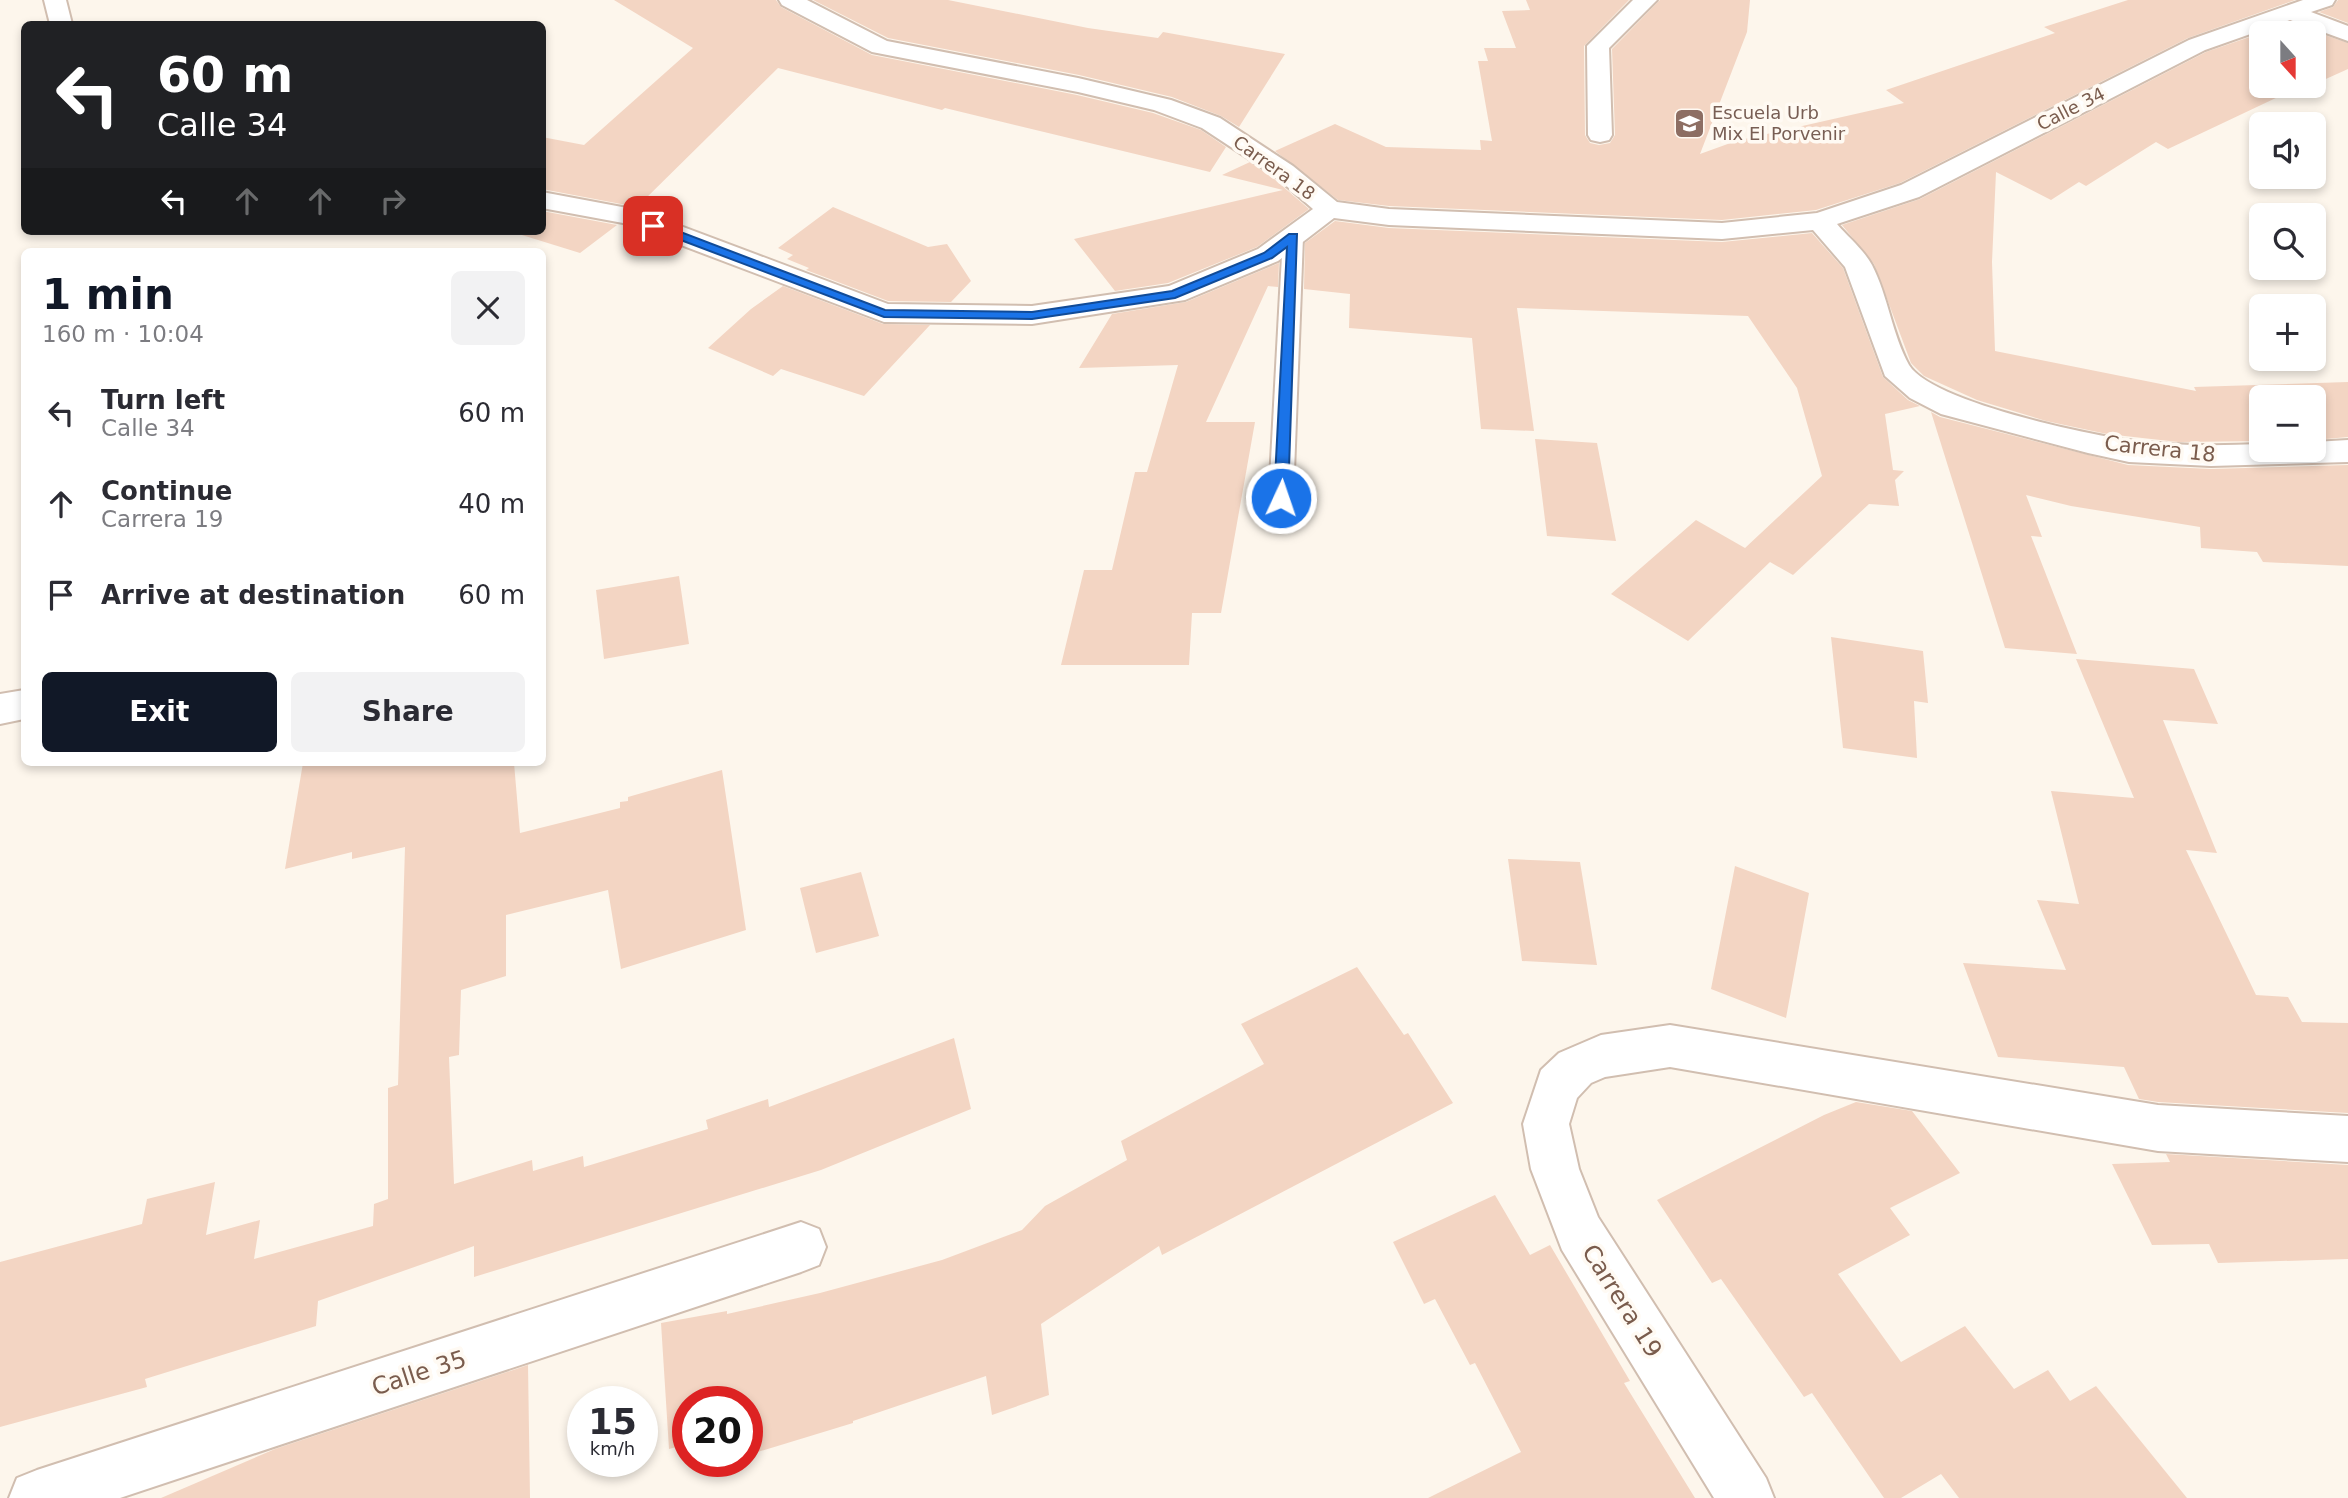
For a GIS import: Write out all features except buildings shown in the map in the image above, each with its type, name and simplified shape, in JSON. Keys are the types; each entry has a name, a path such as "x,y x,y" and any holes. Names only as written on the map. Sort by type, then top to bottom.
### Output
{"street":[{"path":"55,0 60,21"},
{"name":"Carrera 18","path":"790,0 880,47 1078,85 1162,105 1211,123 1284,171 1329,209 1389,218 1722,231 1820,221 1858,265 1896,369 1906,382 1936,399 1976,415 2128,451 2232,456 2348,451"},
{"path":"1600,135 1598,46 1646,0"},
{"name":"Calle 34","path":"1820,221 1910,191 2197,45 2324,0"},
{"path":"2290,12 2348,34"},
{"path":"546,201 629,216 884,313 1032,316 1175,294 1268,255 1329,209"},
{"path":"0,709 21,706"},
{"name":"Carrera 19","path":"1746,1498 1579,1233 1555,1169 1546,1124 1557,1086 1575,1068 1601,1056 1670,1046 2158,1128 2348,1139"},
{"name":"Calle 35","path":"37,1498 801,1247"}],"lane":[{"path":"1281,498 1293,237"}],"place":[{"name":"Escuela Urb Mix El Porvenir","path":"1689,123"}],"route":[{"path":"653,226 884,313 1032,316 1175,294 1268,255 1293,237 1281,498"}]}
